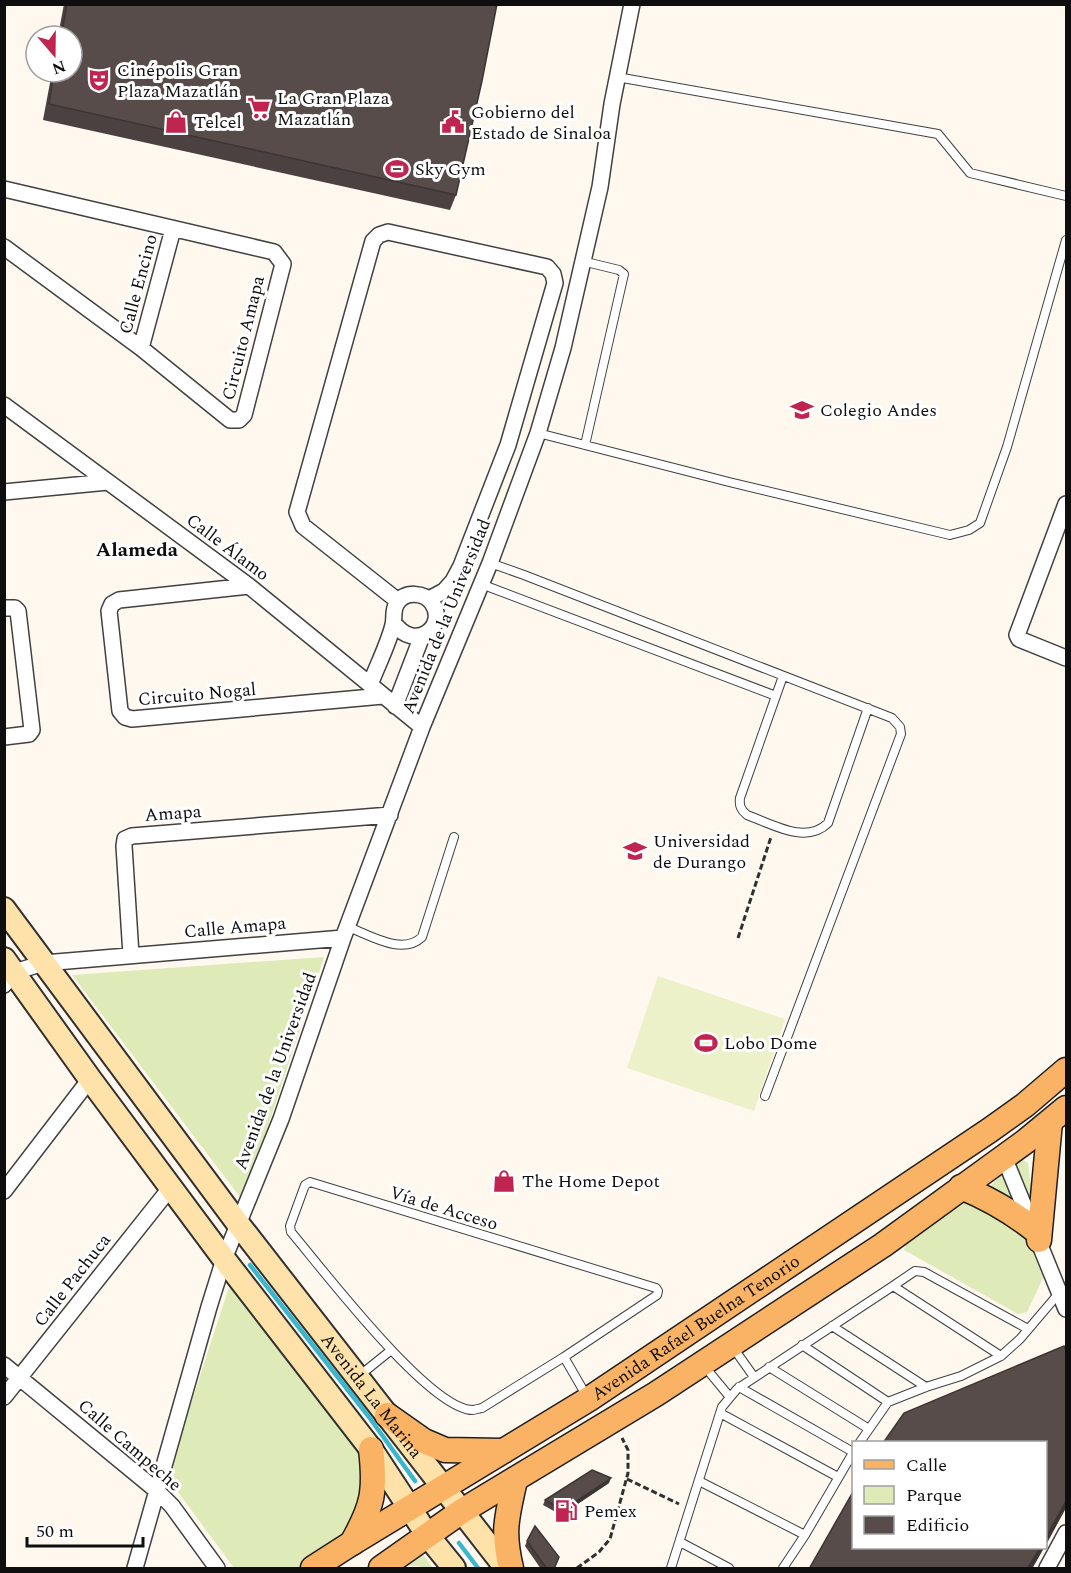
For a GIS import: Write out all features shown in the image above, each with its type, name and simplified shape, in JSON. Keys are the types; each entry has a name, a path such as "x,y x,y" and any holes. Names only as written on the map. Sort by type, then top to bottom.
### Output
{"main road":[{"name":"Avenida La Marina","path":"4,909 239,1225 506,1569"},
{"name":"Avenida La Marina","path":"8,972 224,1259 371,1449 454,1569"},
{"name":"Avenida Rafael Buelna Tenorio","path":"313,1569 410,1507 589,1399 990,1130 1025,1105 1066,1070"},
{"name":"Avenida Rafael Buelna Tenorio","path":"381,1569 462,1511 702,1364 883,1245 1058,1115"},
{"path":"1037,1235 1058,1115"},
{"path":"990,1130 1004,1157"},
{"path":"962,1187 1018,1216 1037,1235"},
{"path":"387,1415 424,1441 446,1450 503,1451"},
{"path":"352,1543 366,1518 374,1488 371,1449"},
{"path":"511,1569 505,1545 505,1530 515,1480"}],"street":[{"name":"Avenida de la Universidad","path":"239,1225 281,1119 346,932 422,727 490,563 538,433 562,348 600,187 617,77 632,4"},
{"name":"Circuito Amapa","path":"4,189 274,252 282,264 244,415 239,420 230,420 141,348 4,247"},
{"name":"Calle Encino","path":"141,348 173,230"},
{"path":"398,601 303,526 297,512 373,241 379,234 388,232 548,267 555,283 520,406 483,512 453,581 444,591 429,599"},
{"name":"Calle Álamo","path":"4,405 249,586 422,727"},
{"path":"4,492 108,482"},
{"path":"1066,504 1017,635 1019,639 1066,658"},
{"name":"Circuito Nogal","path":"249,586 119,600 112,604 109,611 120,711 125,717 132,719 389,701"},
{"path":"370,685 394,623 393,612 398,601 407,595 419,594 429,599 435,608 436,619 432,629 422,636 389,701"},
{"path":"4,608 15,608 18,611 32,730 29,734 4,736"},
{"path":"394,623 400,632 411,637 422,636"},
{"name":"Amapa","path":"131,955 125,839 132,836 390,815"},
{"name":"Calle Amapa","path":"131,955 346,932"},
{"path":"44,963 131,955"},
{"name":"Avenida La Marina","path":"8,972 44,963"},
{"path":"4,1191 90,1079"},
{"path":"1004,1157 1066,1309"},
{"name":"Calle Pachuca","path":"4,1397 171,1187"},
{"path":"135,1569 224,1259 239,1225"},
{"name":"Calle Campeche","path":"4,1365 156,1490 172,1506 216,1569"},
{"path":"1047,1569 1066,1533"}],"lane":[{"path":"617,77 938,134 970,173 1066,196"},
{"path":"538,433 951,535 969,531 980,523 1007,447 1066,240"},
{"path":"582,261 620,270 624,274 585,445"},
{"path":"490,563 524,574 868,708 892,718 900,727 901,734 765,1096"},
{"path":"481,584 776,696"},
{"path":"783,676 739,804 741,810 747,815 804,835 822,830 828,823 868,708"},
{"path":"346,932 405,946 415,943 422,937 454,837"},
{"name":"Vía de Acceso","path":"308,1183 656,1288 658,1291 657,1294 564,1357 474,1411 454,1404 434,1391 390,1351 291,1232 290,1226 308,1183"},
{"path":"671,1569 720,1413 729,1396 739,1387 915,1271 924,1272 1028,1329"},
{"path":"893,1286 1001,1356"},
{"path":"861,1441 888,1402 961,1376 1001,1356 1060,1292"},
{"path":"832,1326 926,1387"},
{"path":"731,1344 754,1377"},
{"path":"802,1346 888,1402"},
{"path":"357,1377 390,1351"},
{"path":"564,1357 589,1399"},
{"path":"702,1364 729,1396"},
{"path":"769,1367 869,1429"},
{"path":"739,1387 852,1451"},
{"path":"720,1413 838,1477"},
{"path":"783,1569 852,1454"},
{"path":"699,1481 805,1535"},
{"path":"680,1542 729,1569"}],"path":[{"path":"738,938 775,825"},
{"path":"577,1569 599,1552 610,1539 627,1479 628,1450 613,1420"},
{"path":"627,1479 690,1509"}],"green space":[{"path":"324,957 243,1201 72,975"},
{"name":"Lobo Dome","path":"658,976 785,1019 754,1111 627,1068"},
{"path":"1023,1160 1028,1163 1033,1206 1029,1207 1015,1171 1016,1164"},
{"path":"1004,1173 1016,1205 991,1189 990,1186"},
{"path":"970,1199 1028,1233 1043,1278 1027,1312 1018,1314 904,1250 907,1241"},
{"path":"231,1281 366,1463 368,1489 347,1532 333,1545 298,1568 234,1568 167,1477"},
{"path":"423,1554 433,1568 404,1565"}],"building":[{"name":"La Gran Plaza Mazatlán","path":"67,4 497,4 456,195 49,104 52,84 84,84 84,24 63,24"},
{"path":"1064,1346 1066,1351 1066,1501 1047,1535 1047,1441 884,1441 904,1413"},
{"path":"592,1470 611,1478 563,1510 545,1500"},
{"path":"852,1494 852,1549 1039,1549 1027,1569 809,1569"},
{"path":"535,1526 559,1557 554,1569 547,1569 527,1541"}],"waterway":[{"path":"250,1265 369,1417 415,1481"},
{"path":"459,1543 478,1568"}],"place":[{"name":"Cinépolis Gran Plaza Mazatlán","path":"99,80"},
{"name":"La Gran Plaza Mazatlán","path":"259,108"},
{"name":"Telcel","path":"176,122"},
{"name":"Gobierno del Estado de Sinaloa","path":"453,122"},
{"name":"Sky Gym","path":"397,169"},
{"name":"Colegio Andes","path":"802,410"},
{"name":"Universidad de Durango","path":"635,851"},
{"name":"Lobo Dome","path":"706,1043"},
{"name":"The Home Depot","path":"504,1181"},
{"name":"Pemex","path":"566,1511"}],"district":[{"name":"Alameda","path":"137,549"}]}
